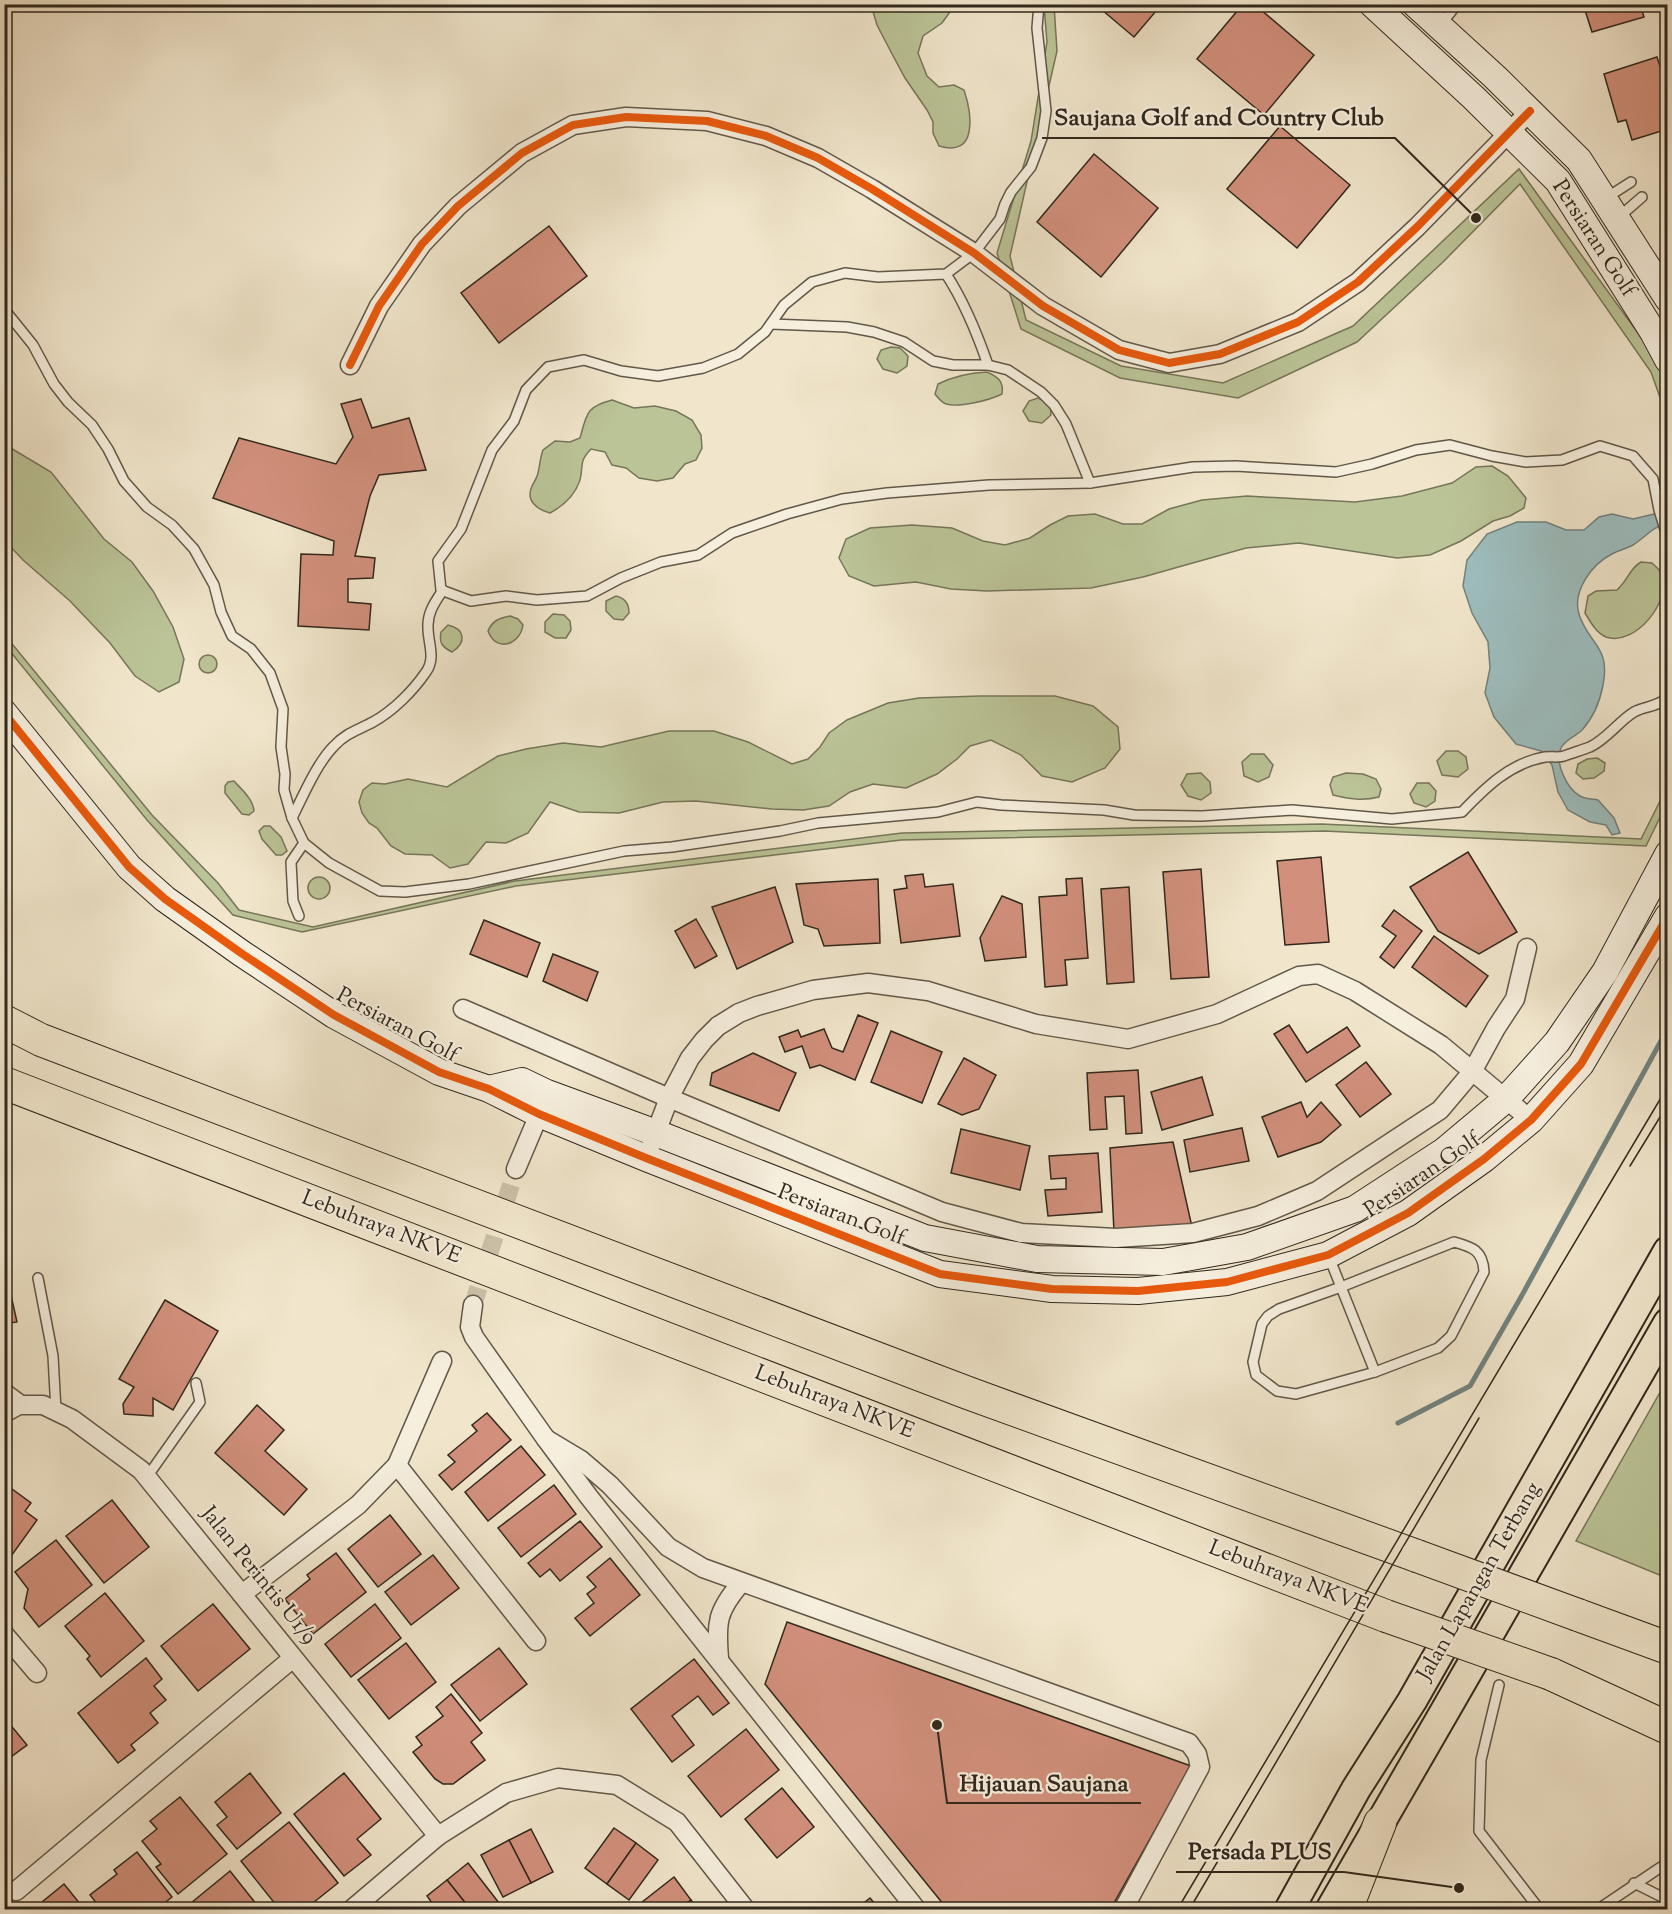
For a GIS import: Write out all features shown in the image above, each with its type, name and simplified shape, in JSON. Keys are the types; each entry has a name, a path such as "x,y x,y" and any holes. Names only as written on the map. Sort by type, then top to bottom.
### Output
{"highway":[{"path":"4,1021 40,1040 957,1389 1666,1647"},
{"name":"Lebuhraya NKVE","path":"4,1083 1386,1616 1668,1713"},
{"path":"1551,1674 1668,1728"},
{"path":"1346,1910 1380,1823"}],"main road":[{"name":"Jalan Lapangan Terbang","path":"1289,1910 1356,1789 1412,1701 1668,1251"},
{"name":"Jalan Lapangan Terbang","path":"1330,1910 1668,1323"}],"street":[{"name":"Persiaran Golf","path":"1372,4 1509,132 1558,182 1653,332 1668,360"},
{"name":"Persiaran Golf","path":"1420,6 1439,27 1579,160 1668,299"},
{"path":"350,365 379,306 422,244 458,206 522,153 573,125 626,117 707,121 766,136 827,163 872,189 974,253 1043,306 1119,350 1169,363 1220,354 1298,322 1358,282 1417,227 1530,111"},
{"name":"Persiaran Golf","path":"4,713 129,867 165,899 334,1015 439,1072 489,1089 522,1081 543,1104 646,1158 940,1274 1053,1289 1138,1291 1227,1282 1328,1255 1408,1213 1484,1159 1531,1120 1581,1064 1668,916"},
{"path":"4,739 23,750 60,782"},
{"name":"Persiaran Golf","path":"543,1104 656,1133 925,1238 1037,1258 1163,1262 1247,1247 1355,1209 1444,1151 1506,1099 1557,1042 1605,972 1668,854"},
{"path":"463,1009 942,1212 1022,1233 1116,1238 1193,1233 1258,1216 1317,1191 1440,1110 1472,1072 1515,999 1527,948"},
{"path":"646,1158 669,1098 690,1058 718,1026 739,1013 757,1006 813,990 868,983 928,991 1036,1023 1128,1039 1217,1014 1299,976 1318,974 1355,990 1441,1046 1531,1120"},
{"path":"516,1170 543,1104"},
{"path":"473,1305 470,1327 474,1337 546,1439 589,1497 917,1910"},
{"path":"242,1594 358,1504 398,1466 442,1361"},
{"path":"4,1413 19,1405 29,1405"},
{"name":"Jalan Perintis U1/9","path":"29,1405 43,1405 72,1419 141,1470 438,1836"},
{"path":"546,1439 581,1460 610,1485 668,1547 703,1568 1189,1743 1197,1754 1200,1767 1123,1910"},
{"path":"398,1466 536,1641"},
{"path":"719,1659 717,1635 720,1614 728,1598 741,1583"},
{"path":"4,1634 37,1673"},
{"path":"16,1891 293,1658"},
{"path":"351,1910 438,1836 506,1793 558,1778 617,1785 677,1822 746,1910"}],"lane":[{"path":"292,818 333,746 354,729 373,722 404,698 428,670 432,650 428,627 431,606 443,590 438,561 461,529 492,450 514,422 526,390 548,368 584,360 621,371 658,376 703,368 738,354 765,332 784,305 812,282 845,273 878,277 946,274 974,253 1000,219 1011,192 1031,167 1042,138 1046,111 1037,28 1039,4"},
{"path":"1439,27 1457,4"},
{"path":"1610,209 1631,182"},
{"path":"1610,209 1642,197"},
{"path":"946,274 975,328 988,365"},
{"path":"4,309 33,345 54,384 68,402 92,425 108,449 124,481 147,507 172,525 194,549 214,585 221,612 232,636 251,649 270,674 283,709 281,747 285,774 284,790 292,818 304,843 329,863 380,891 405,892 469,884 624,851 672,847 818,823 938,812 977,802 1104,810 1134,815 1202,816 1292,810 1392,819 1462,812 1485,788 1513,767 1544,757 1564,756 1590,747 1635,712 1658,705 1668,698"},
{"path":"771,324 847,327 874,332 904,342 933,361 952,365 988,365 1008,370 1041,392 1054,405 1066,424 1090,483"},
{"path":"443,590 471,601 506,596 537,600 587,596 621,578 661,562 698,555 732,533 787,514 842,499 989,485 1090,483 1192,467 1236,466 1336,472 1372,464 1416,450 1450,445 1526,462 1562,460 1600,447 1633,456 1653,479 1668,539"},
{"path":"299,916 293,901 291,862 304,843"},
{"path":"1454,1242 1471,1247 1478,1252 1483,1261 1484,1272 1450,1336 1438,1348 1375,1372 1296,1394 1277,1391 1256,1375 1253,1362 1262,1324 1268,1316 1279,1309 1454,1242"},
{"path":"1328,1255 1375,1372"},
{"path":"39,1278 54,1356 56,1411"},
{"path":"147,1477 200,1401 196,1383"},
{"path":"4,1387 29,1405"},
{"path":"1499,1684 1481,1760 1479,1831 1540,1910"},
{"path":"1597,1910 1661,1867"},
{"path":"1634,1883 1668,1900"}],"green space":[{"path":"871,5 955,5 942,23 923,36 918,53 927,76 939,87 954,85 964,90 970,121 966,140 960,146 952,148 939,146 933,133 933,122 891,52 877,25"},
{"path":"1044,5 1054,5 1057,51 1010,256 1026,320 1121,366 1223,383 1353,326 1519,169 1659,362 1667,386 1667,417 1651,372 1520,184 1443,262 1357,342 1238,398 1120,378 1021,329 997,253 1031,141 1047,42"},
{"path":"891,347 900,348 908,356 907,366 897,373 883,369 877,359 881,350"},
{"path":"987,372 999,380 1002,394 982,401 952,405 941,401 935,394 938,384 944,381 961,375"},
{"path":"1038,398 1050,403 1051,415 1042,423 1029,421 1023,411 1029,401"},
{"path":"612,400 634,408 655,406 676,411 692,420 701,435 702,448 696,460 685,464 673,478 657,481 639,478 626,468 612,465 605,452 591,449 583,461 578,485 568,500 550,513 541,510 531,500 530,491 538,475 543,450 555,441 570,442 580,438 589,412 597,405"},
{"path":"4,444 51,472 104,539 132,562 153,591 173,627 184,659 179,682 159,692 135,676 110,643 70,601 5,541"},
{"path":"1492,466 1508,476 1526,498 1524,508 1510,516 1493,521 1461,541 1430,555 1397,558 1299,543 1246,548 1143,577 1091,588 987,591 951,589 916,582 874,586 849,576 839,558 846,539 870,528 912,525 952,528 983,541 1005,545 1030,538 1068,516 1095,514 1123,524 1142,524 1169,509 1202,500 1247,496 1355,502 1402,496 1452,483 1476,467"},
{"path":"1641,562 1652,563 1662,574 1664,585 1662,597 1649,619 1639,629 1617,638 1602,635 1585,613 1588,596 1596,591 1617,590"},
{"path":"616,596 622,598 628,606 629,613 623,620 614,619 606,611 606,601"},
{"path":"553,614 564,615 570,621 571,630 566,638 555,638 545,632 545,622"},
{"path":"510,616 518,619 523,625 521,632 507,644 496,642 488,631 496,620"},
{"path":"448,625 458,630 462,636 460,644 452,652 444,646 440,639 441,632"},
{"path":"4,634 152,815 218,883 239,910 313,927 515,881 902,833 1322,824 1641,839 1667,787 1667,803 1646,846 1324,831 901,840 516,886 302,932 233,915 147,820 5,645"},
{"path":"208,655 214,658 217,664 214,670 208,673 202,670 199,664 202,658"},
{"path":"1055,696 1093,706 1118,727 1120,749 1105,768 1072,782 1042,776 1021,755 991,740 970,746 937,774 906,788 873,784 850,792 829,806 803,810 696,801 663,802 619,813 579,812 550,802 528,833 506,843 486,842 468,864 450,868 432,855 405,854 391,846 377,828 369,823 362,813 359,802 363,790 372,783 385,784 408,779 447,787 498,756 563,743 601,747 669,731 714,731 748,742 792,764 808,759 829,733 847,720 888,703 919,698"},
{"path":"1446,751 1458,751 1466,757 1468,769 1458,777 1442,775 1437,761"},
{"path":"1251,754 1264,754 1273,765 1269,777 1258,782 1244,776 1242,762"},
{"path":"1597,758 1605,763 1604,771 1594,778 1583,779 1576,773 1578,764 1587,759"},
{"path":"1201,773 1210,782 1211,793 1201,800 1188,796 1181,785 1187,774"},
{"path":"1346,773 1363,774 1376,779 1381,789 1379,797 1356,799 1333,795 1330,785 1333,777"},
{"path":"234,781 252,803 254,811 249,815 242,814 225,793 225,786 228,782"},
{"path":"1417,783 1429,783 1436,791 1435,801 1426,807 1414,803 1410,794"},
{"path":"264,826 270,826 281,837 287,851 282,855 276,855 262,839 259,831"},
{"path":"319,877 327,880 330,888 327,896 319,899 311,896 308,888 311,880"},
{"path":"1667,1380 1668,1578 1576,1541"}],"water":[{"path":"1667,511 1667,523 1597,564 1585,579 1578,596 1579,614 1601,653 1605,672 1600,697 1593,715 1582,730 1563,745 1559,760 1563,775 1575,793 1584,798 1598,800 1614,818 1620,833 1612,835 1606,825 1590,822 1568,810 1558,792 1552,765 1541,751 1516,744 1494,717 1485,693 1490,668 1488,642 1472,613 1463,586 1467,560 1487,534 1517,522 1546,522 1566,530 1584,530 1599,517 1612,514 1633,519"}],"building":[{"path":"1095,4 1162,4 1134,37"},
{"path":"1243,4 1254,4 1314,55 1264,115 1197,59"},
{"path":"1583,4 1640,4 1644,17 1592,32"},
{"path":"1657,57 1668,91 1668,106 1666,107 1668,129 1632,140 1626,120 1618,122 1604,74"},
{"path":"1280,126 1350,185 1297,248 1227,189"},
{"path":"1094,154 1158,208 1101,277 1037,222"},
{"path":"549,226 587,276 499,343 461,293"},
{"path":"361,399 372,428 409,418 426,470 379,475 370,496 355,556 375,558 373,578 348,579 348,602 371,604 369,630 298,626 301,554 333,555 334,541 213,498 239,438 336,464 353,437 341,404"},
{"path":"1468,852 1517,932 1479,954 1438,931 1410,887"},
{"path":"1321,857 1329,942 1285,945 1277,861"},
{"path":"1201,869 1209,977 1171,979 1163,872"},
{"path":"923,874 925,887 953,884 960,936 901,943 894,890 907,888 905,876"},
{"path":"1082,878 1088,958 1065,960 1067,985 1045,987 1039,897 1067,895 1066,879"},
{"path":"878,879 880,943 824,946 818,929 804,925 796,884"},
{"path":"775,887 793,942 737,969 712,907"},
{"path":"1129,887 1134,982 1107,984 1101,889"},
{"path":"1002,896 1022,904 1026,957 985,961 980,938"},
{"path":"1394,910 1422,931 1394,968 1380,957 1396,936 1382,926"},
{"path":"696,919 717,956 695,968 675,931"},
{"path":"484,920 540,943 527,977 470,954"},
{"path":"1434,936 1488,976 1466,1007 1412,967"},
{"path":"553,954 598,972 587,1001 543,981"},
{"path":"858,1015 878,1023 855,1080 820,1065 810,1068 802,1046 785,1052 779,1037 798,1030 801,1037 824,1029 832,1048 843,1052"},
{"path":"1289,1025 1307,1053 1347,1027 1360,1046 1306,1082 1274,1034"},
{"path":"891,1031 942,1052 922,1103 871,1082"},
{"path":"753,1053 796,1073 779,1111 710,1085 712,1073"},
{"path":"964,1058 996,1075 979,1109 962,1115 938,1104"},
{"path":"1366,1062 1391,1094 1360,1117 1336,1085"},
{"path":"1138,1070 1142,1133 1126,1134 1124,1096 1105,1097 1107,1129 1090,1130 1087,1073"},
{"path":"1202,1077 1213,1115 1162,1130 1151,1092"},
{"path":"1301,1102 1307,1117 1321,1102 1341,1125 1321,1142 1278,1157 1262,1117"},
{"path":"1242,1128 1249,1161 1190,1172 1184,1140"},
{"path":"961,1129 1030,1146 1020,1190 951,1173"},
{"path":"1173,1142 1192,1227 1114,1232 1110,1148"},
{"path":"1098,1153 1102,1212 1048,1216 1045,1190 1066,1189 1066,1178 1051,1179 1049,1156"},
{"path":"4,1264 17,1322 4,1324"},
{"path":"165,1300 218,1331 173,1410 153,1398 153,1416 124,1414 123,1404 134,1387 119,1379"},
{"path":"257,1405 284,1430 265,1451 307,1489 284,1515 215,1453"},
{"path":"487,1413 511,1440 452,1490 439,1475 455,1462 448,1455 477,1431 472,1425"},
{"path":"521,1446 545,1475 488,1521 465,1492"},
{"path":"554,1485 576,1514 521,1557 498,1528"},
{"path":"8,1486 31,1503 25,1511 37,1520 4,1566 4,1490"},
{"path":"112,1500 149,1547 104,1583 66,1536"},
{"path":"390,1515 421,1554 378,1587 348,1549"},
{"path":"580,1521 602,1547 560,1581 550,1569 540,1577 528,1563"},
{"path":"56,1540 92,1585 39,1627 24,1608 28,1589 15,1572"},
{"path":"336,1553 366,1592 313,1634 285,1599 310,1579 307,1575"},
{"path":"433,1555 459,1588 411,1625 385,1592"},
{"path":"610,1558 640,1595 590,1636 575,1618 594,1603 587,1594 596,1587 587,1577"},
{"path":"105,1593 144,1641 101,1677 87,1659 90,1656 65,1626"},
{"path":"213,1604 250,1649 198,1691 161,1646"},
{"path":"375,1604 401,1638 351,1677 325,1644"},
{"path":"787,1622 1191,1766 1110,1910 948,1910 765,1684"},
{"path":"406,1643 436,1682 389,1719 358,1680"},
{"path":"499,1648 527,1684 480,1721 451,1685"},
{"path":"146,1658 162,1679 154,1686 166,1700 150,1713 158,1723 131,1745 135,1750 118,1763 78,1713"},
{"path":"694,1659 729,1703 713,1715 698,1696 672,1716 694,1745 672,1762 631,1709"},
{"path":"451,1694 482,1733 471,1742 485,1760 453,1784 443,1784 435,1779 413,1752 422,1745 416,1737 443,1716 436,1707"},
{"path":"4,1717 27,1745 4,1762"},
{"path":"746,1729 779,1770 721,1817 688,1776"},
{"path":"250,1773 281,1813 237,1849 217,1825 227,1817 215,1802"},
{"path":"344,1773 381,1819 357,1839 371,1855 344,1876 294,1814"},
{"path":"782,1788 814,1827 777,1858 745,1819"},
{"path":"180,1797 227,1854 178,1894 156,1867 161,1864 142,1841 157,1829 150,1821"},
{"path":"289,1822 338,1883 304,1910 280,1910 241,1861"},
{"path":"614,1828 636,1843 607,1884 585,1868"},
{"path":"531,1829 553,1872 531,1883 509,1840"},
{"path":"509,1840 531,1883 503,1897 481,1855"},
{"path":"636,1843 658,1860 629,1900 607,1884"},
{"path":"137,1852 172,1897 156,1910 102,1910 90,1895 117,1874 114,1870"},
{"path":"468,1863 499,1903 491,1910 471,1910 447,1880"},
{"path":"230,1871 261,1910 186,1910 185,1908"},
{"path":"674,1877 691,1900 678,1910 632,1910"},
{"path":"447,1880 471,1910 437,1910 427,1896"},
{"path":"64,1884 85,1910 38,1910 36,1907"},
{"path":"870,1898 880,1910 855,1910"},
{"path":"691,1900 698,1910 678,1910"}],"waterway":[{"path":"1398,1423 1470,1386 1668,1028"}],"tunnel":[{"path":"473,1305 516,1169"}],"tram line":[{"path":"1177,1910 1668,1086"},
{"path":"1630,1166 1668,1104"},
{"path":"1189,1910 1479,1418"}],"cycle path":[{"path":"350,365 379,306 422,244 458,206 522,153 573,125 626,117 707,121 766,136 818,158 872,189 974,253 1043,306 1119,350 1169,363 1220,354 1298,322 1358,282 1417,227 1530,111"},
{"path":"4,713 129,867 165,899 334,1015 439,1072 489,1089 539,1114 646,1158 940,1274 1052,1289 1138,1291 1227,1282 1328,1255 1408,1213 1484,1159 1531,1120 1581,1064 1668,916"}],"place":[{"name":"Saujana Golf and Country Club","path":"1476,218"},
{"name":"Hijauan Saujana","path":"937,1725"},
{"name":"Persada PLUS","path":"1459,1888"}]}
